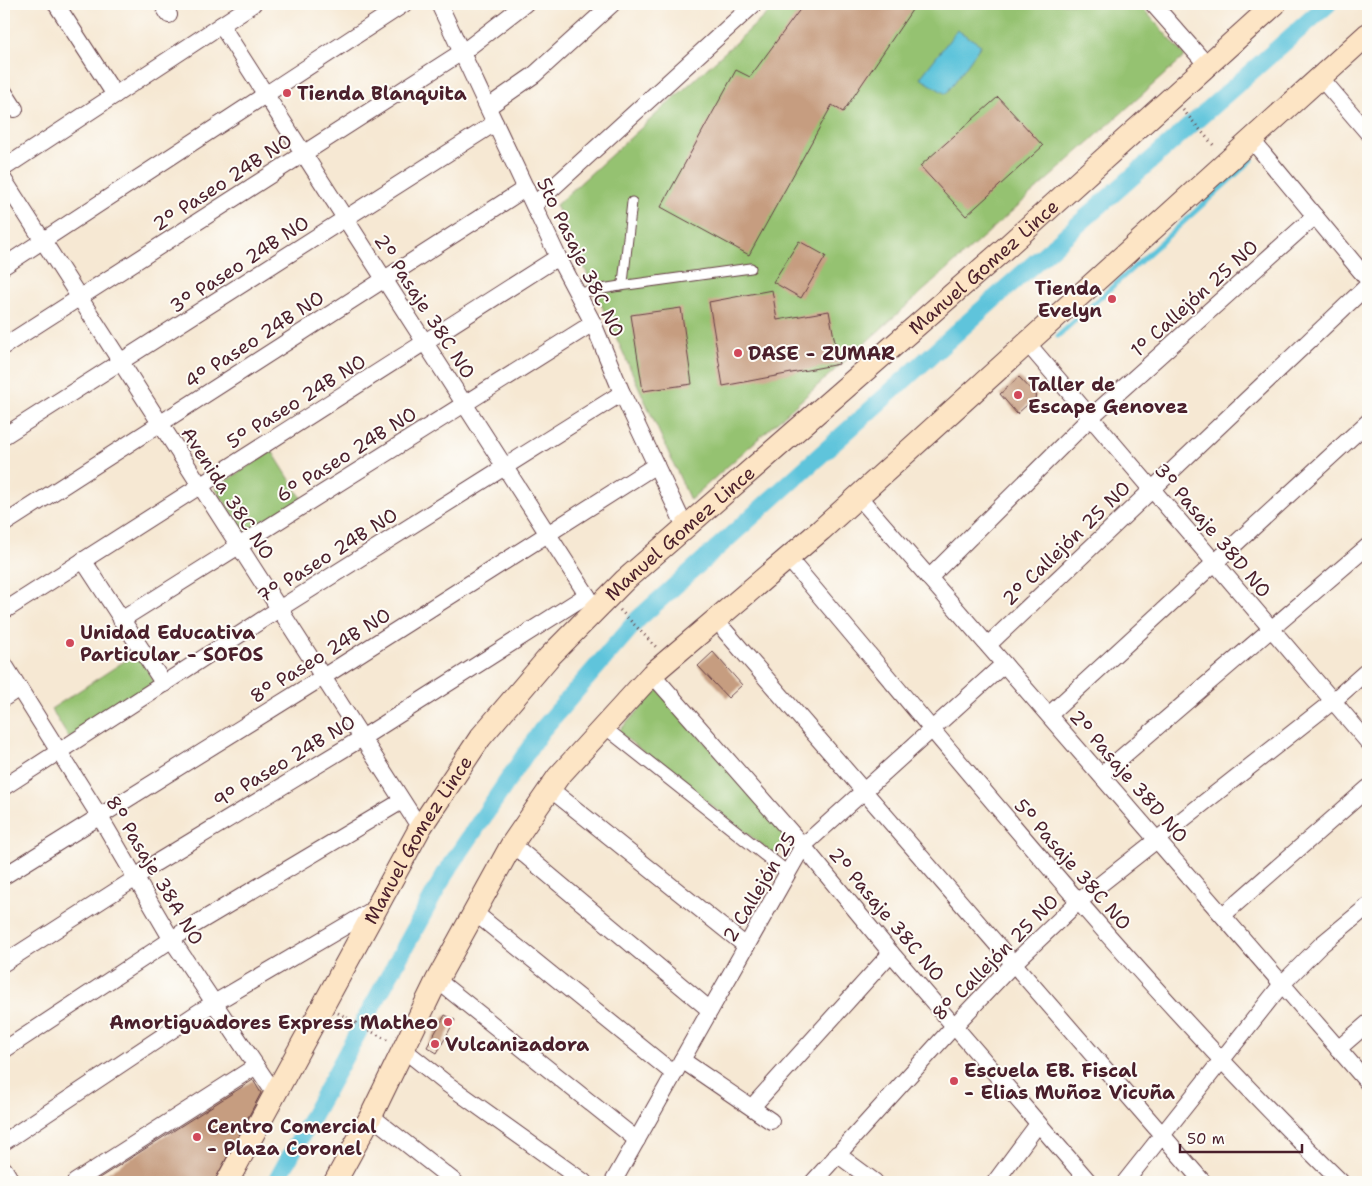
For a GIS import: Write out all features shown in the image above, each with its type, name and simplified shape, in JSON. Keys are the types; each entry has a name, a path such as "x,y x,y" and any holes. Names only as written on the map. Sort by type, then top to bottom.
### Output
{"main road":[{"name":"Manuel Gomez Lince","path":"227,1182 420,828 480,738 549,657 599,602 1001,252 1207,65 1263,8"},
{"path":"335,1182 371,1116 394,1044 437,980 512,844 549,788 652,674 858,496 1368,34"}],"street":[{"path":"56,4 115,95"},
{"path":"4,168 253,4"},
{"path":"4,266 404,4"},
{"name":"5to Pasaje 38C NO","path":"439,4 558,258 578,293 622,393 685,527"},
{"name":"2° Paseo 24B NO","path":"4,346 462,51 525,4"},
{"path":"488,107 534,76 612,4"},
{"path":"534,205 754,4"},
{"path":"1152,4 1207,65"},
{"name":"2° Pasaje 38C NO","path":"220,25 548,534 599,602"},
{"path":"1320,77 1368,133"},
{"path":"4,92 15,109"},
{"name":"3° Paseo 24B NO","path":"4,436 495,124"},
{"path":"1250,140 1368,280"},
{"name":"Avenida 38C NO","path":"4,180 420,828"},
{"name":"4° Paseo 24B NO","path":"4,524 526,188"},
{"name":"1° Callejón 25 NO","path":"929,578 1091,417 1315,216"},
{"name":"5° Paseo 24B NO","path":"4,611 558,258"},
{"name":"2° Callejón 25 NO","path":"988,645 1368,285"},
{"name":"6° Paseo 24B NO","path":"121,620 592,323"},
{"name":"3° Pasaje 38D NO","path":"1028,344 1368,742"},
{"name":"7° Paseo 24B NO","path":"4,787 279,609 622,393"},
{"path":"1049,715 1368,422"},
{"name":"8° Paseo 24B NO","path":"4,876 323,677 656,465"},
{"name":"2° Pasaje 38D NO","path":"858,496 1368,1083"},
{"path":"1101,775 1368,546"},
{"name":"5° Pasaje 38C NO","path":"788,558 1078,902 1263,1106 1342,1182"},
{"path":"83,560 164,684"},
{"name":"9° Paseo 24B NO","path":"4,964 136,878 149,867 362,738 599,602"},
{"path":"725,631 1160,1135 1204,1182"},
{"name":"8° Pasaje 38A NO","path":"4,664 100,817 172,940 275,1094"},
{"name":"2 Callejón 25","path":"613,1182 803,846 1004,664"},
{"name":"8° Callejón 25 NO","path":"813,1182 836,1154 955,1025 1013,964 1078,902 1333,701 1368,670"},
{"name":"2° Pasaje 38C NO","path":"652,674 803,846 891,953 1089,1182"},
{"path":"4,698 19,688"},
{"path":"604,727 788,873"},
{"path":"549,788 746,946"},
{"path":"1223,915 1368,788"},
{"path":"4,1050 172,940 402,801"},
{"path":"512,844 710,1010"},
{"path":"1125,1182 1160,1135 1282,984 1322,944 1368,906"},
{"path":"4,1142 215,1002 376,908"},
{"path":"474,912 678,1066 752,1107 771,1121"},
{"path":"752,1107 891,953"},
{"path":"437,980 637,1140"},
{"path":"1338,1049 1368,1023"},
{"path":"394,1044 584,1182"},
{"path":"75,1182 256,1066"},
{"path":"371,1116 455,1182"},
{"path":"995,1182 1038,1124"},
{"path":"836,1154 875,1182"},
{"path":"4,1169 12,1182"}],"lane":[{"path":"620,286 626,275 632,202"},
{"path":"578,293 751,268"}],"path":[{"path":"1183,110 1215,147"},
{"path":"599,602 657,648"},
{"path":"342,1016 394,1044"}],"green space":[{"name":"DASE - ZUMAR","path":"778,4 1139,4 1185,56 690,500 556,205"},
{"path":"272,451 302,499 247,535 215,488"},
{"path":"137,653 155,682 69,738 51,709"},
{"path":"658,690 789,835 777,857 618,732"}],"water":[{"path":"957,30 981,45 946,94 920,78"}],"building":[{"path":"804,4 902,4 912,10 843,112 832,105 749,255 661,207 736,70 750,77"},
{"path":"998,97 1043,146 966,216 920,166"},
{"path":"799,241 826,256 801,298 773,282"},
{"path":"772,290 777,320 829,311 839,364 723,386 709,302"},
{"path":"681,308 692,384 643,391 631,315"},
{"name":"Taller de Escape Genovez","path":"1019,377 1037,396 1017,414 1000,394"},
{"path":"713,652 742,685 728,698 698,666"},
{"path":"445,1015 455,1020 437,1053 427,1047"},
{"name":"Centro Comercial - Plaza Coronel","path":"253,1080 261,1093 214,1182 93,1182"}],"waterway":[{"path":"276,1182 445,874 541,731 638,619 1004,290 1328,4"},
{"path":"1058,336 1252,160"}],"place":[{"name":"Tienda Blanquita","path":"287,93"},
{"name":"Tienda Evelyn","path":"1112,299"},
{"name":"DASE - ZUMAR","path":"738,353"},
{"name":"Taller de Escape Genovez","path":"1018,395"},
{"name":"Unidad Educativa Particular - SOFOS","path":"70,643"},
{"name":"Amortiguadores Express Matheo","path":"448,1022"},
{"name":"Vulcanizadora","path":"435,1044"},
{"name":"Escuela EB. Fiscal - Elias Muñoz Vicuña","path":"954,1081"},
{"name":"Centro Comercial - Plaza Coronel","path":"197,1137"}]}
